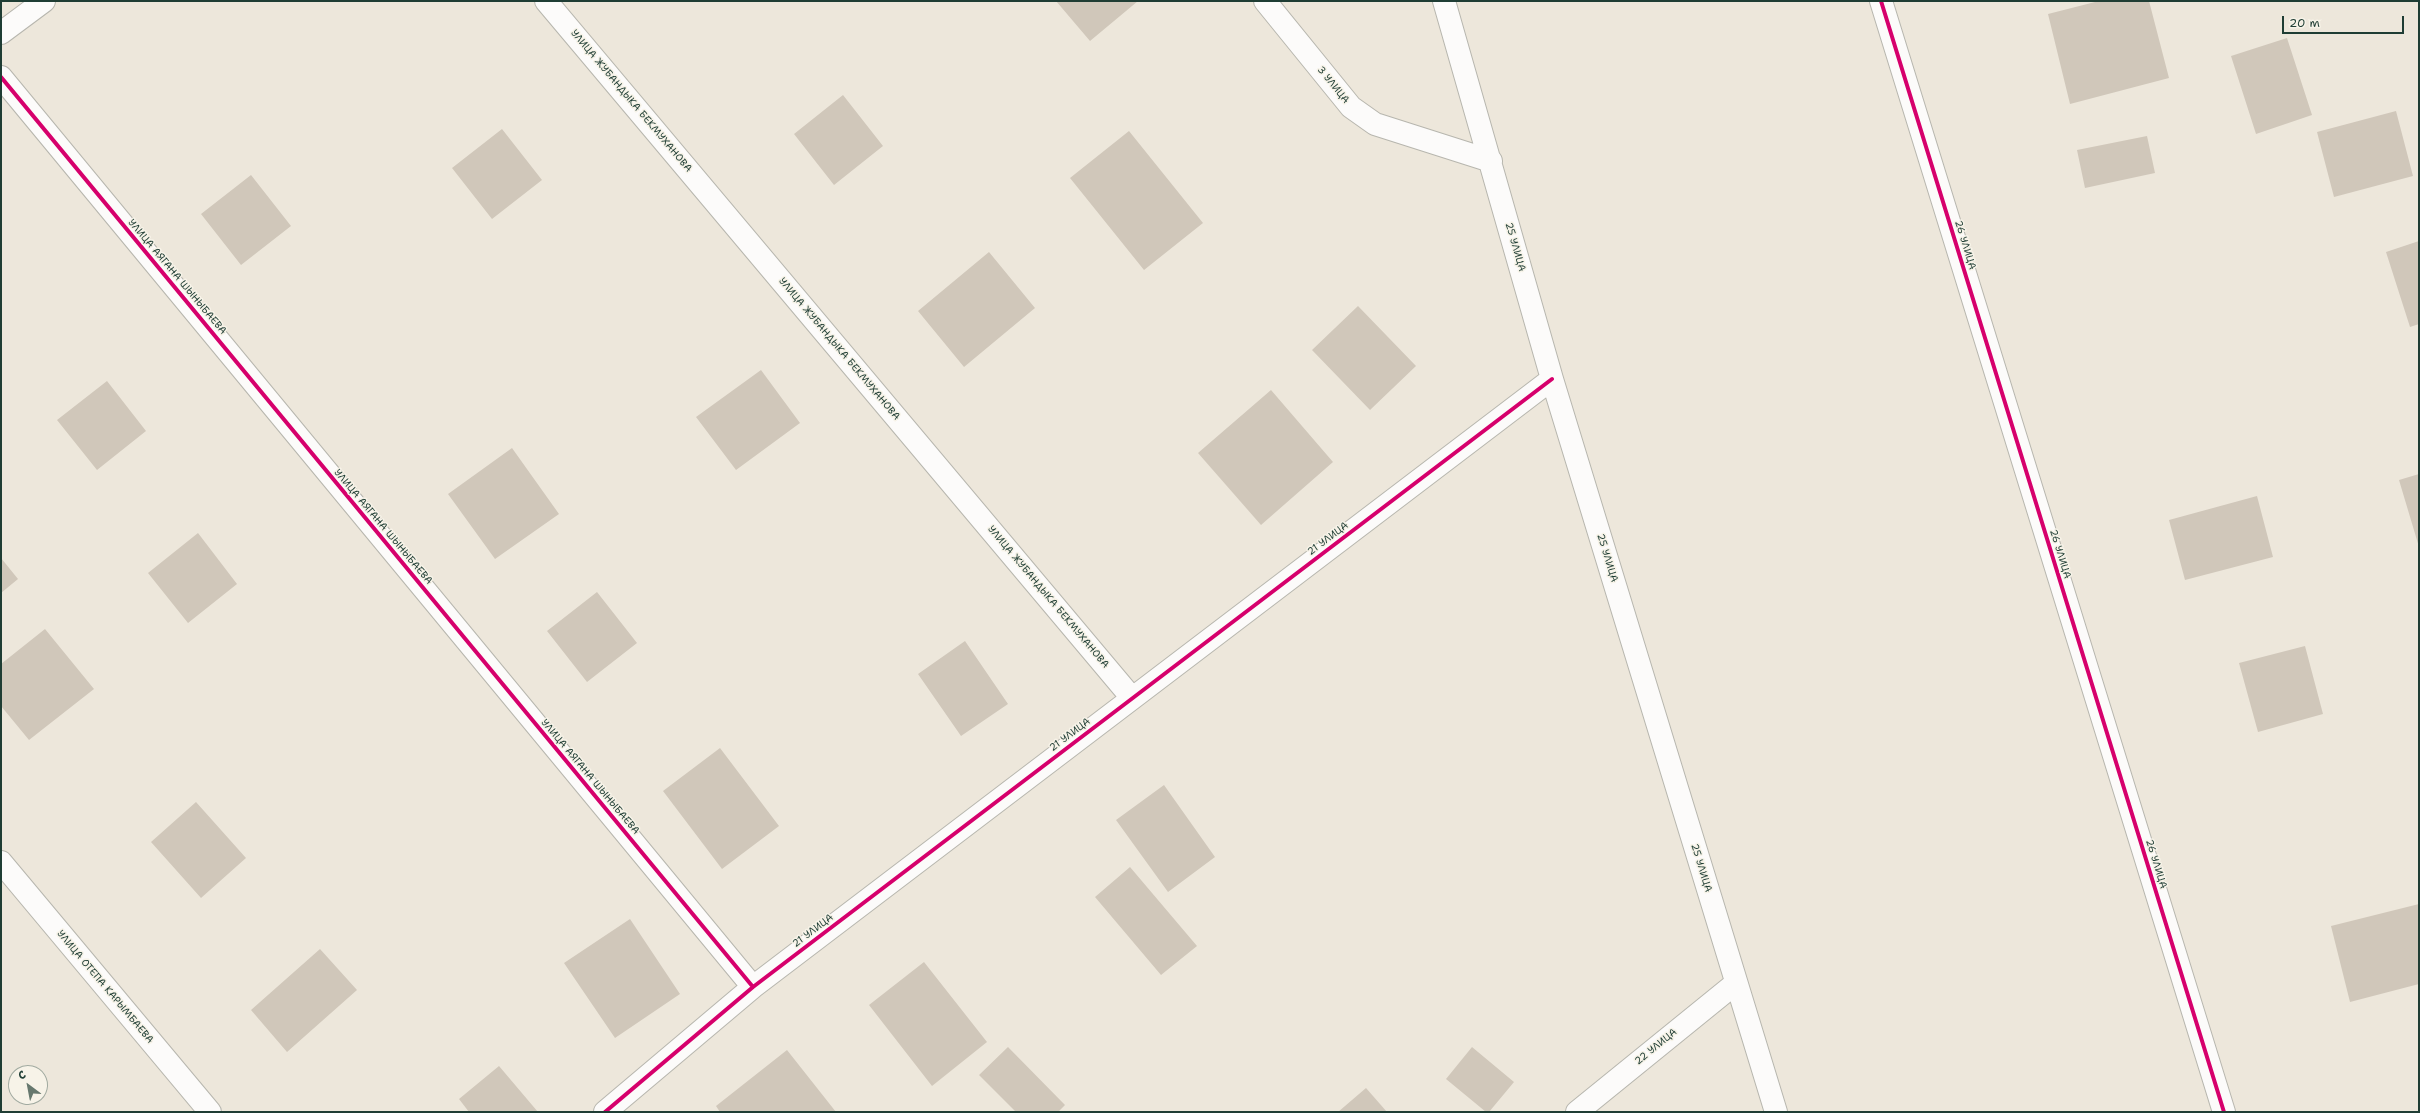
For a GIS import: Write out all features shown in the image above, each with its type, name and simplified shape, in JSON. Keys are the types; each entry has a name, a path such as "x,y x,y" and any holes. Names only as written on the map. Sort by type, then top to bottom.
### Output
{"street":[{"path":"1,33 44,1"},
{"name":"УЛИЦА ЖУБАНДЫКА БЕКМУХАНОВА","path":"546,1 1132,698"},
{"name":"3 УЛИЦА","path":"1265,1 1351,107 1375,124 1491,161"},
{"name":"25 УЛИЦА","path":"1444,1 1491,161 1552,379 1776,1112"},
{"name":"26 УЛИЦА","path":"1881,1 2224,1112"},
{"name":"УЛИЦА АЯГАНА ШЫНЫБАЕВА","path":"1,77 753,987"},
{"name":"21 УЛИЦА","path":"605,1112 753,987 1552,379"},
{"name":"УЛИЦА ОТЕПА КАРЫМБАЕВА","path":"1,862 210,1112"},
{"name":"22 УЛИЦА","path":"1577,1112 1736,983"}],"building":[{"path":"1056,1 1138,1 1090,41"},
{"path":"2099,1 2149,1 2169,78 2070,104 2048,14"},
{"path":"2287,38 2312,115 2256,134 2231,56"},
{"path":"843,95 883,146 834,185 794,134"},
{"path":"2396,111 2413,176 2334,197 2317,132"},
{"path":"502,129 542,180 492,219 452,168"},
{"path":"1129,131 1203,223 1144,270 1070,178"},
{"path":"2147,136 2155,173 2085,188 2077,150"},
{"path":"251,175 291,226 241,265 201,214"},
{"path":"2419,241 2419,324 2410,327 2386,252"},
{"path":"989,252 1035,308 964,367 918,311"},
{"path":"1358,306 1416,366 1370,410 1312,350"},
{"path":"761,370 800,423 736,470 696,417"},
{"path":"107,381 146,431 97,470 57,420"},
{"path":"1271,390 1333,462 1261,525 1198,453"},
{"path":"512,448 559,514 495,559 448,494"},
{"path":"2419,474 2419,547 2399,480"},
{"path":"2257,496 2273,557 2185,580 2169,520"},
{"path":"198,533 237,584 188,623 148,573"},
{"path":"1,558 18,579 1,593"},
{"path":"597,592 637,643 587,682 547,631"},
{"path":"45,629 94,689 29,740 1,706 1,664"},
{"path":"965,641 1008,704 961,736 918,674"},
{"path":"2305,646 2323,714 2258,732 2239,663"},
{"path":"720,748 779,826 722,869 663,791"},
{"path":"1164,785 1215,857 1168,892 1116,820"},
{"path":"196,802 246,858 201,898 151,842"},
{"path":"1130,867 1197,946 1161,975 1095,897"},
{"path":"2419,904 2419,984 2350,1002 2331,926"},
{"path":"630,919 680,994 615,1038 564,963"},
{"path":"320,949 357,990 287,1052 251,1010"},
{"path":"924,962 987,1042 932,1086 869,1005"},
{"path":"1008,1047 1065,1105 1058,1112 1016,1112 979,1075"},
{"path":"1472,1047 1514,1082 1489,1112 1486,1112 1446,1079"},
{"path":"787,1050 836,1112 720,1112 716,1106"},
{"path":"499,1066 538,1112 469,1112 459,1099"},
{"path":"1366,1088 1387,1112 1338,1112"}],"cycle path":[{"path":"1881,1 2224,1112"},
{"path":"1,77 753,987"},
{"path":"605,1112 753,987 1552,379"}]}
